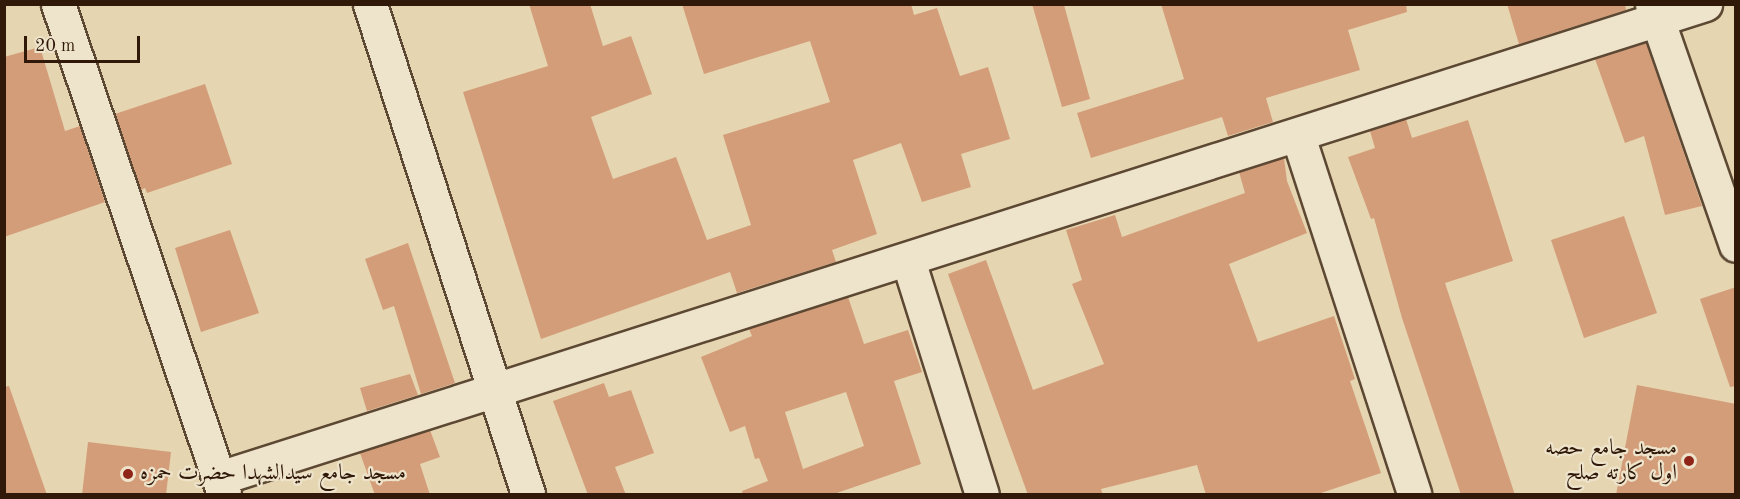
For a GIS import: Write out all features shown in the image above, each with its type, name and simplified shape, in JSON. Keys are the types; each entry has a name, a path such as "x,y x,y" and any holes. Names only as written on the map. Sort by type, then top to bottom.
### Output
{"street":[{"path":"58,4 222,486 495,393 1298,136 1655,13 1705,4"},
{"path":"370,4 528,495"},
{"path":"1655,13 1736,244"},
{"path":"1298,136 1414,495"},
{"path":"908,260 982,495"}],"building":[{"path":"529,4 590,4 603,46 631,36 652,94 591,117 613,179 676,157 707,240 751,225 723,135 830,102 810,41 704,74 682,4 911,4 914,15 937,8 960,76 988,67 1010,139 961,154 971,187 922,202 901,143 853,160 877,234 832,250 836,262 737,293 730,272 541,339 463,92 548,66"},
{"path":"1032,4 1064,5 1090,99 1062,107"},
{"path":"1161,4 1406,4 1407,12 1348,30 1360,70 1266,98 1273,122 1228,136 1222,117 1091,158 1077,113 1184,79"},
{"path":"1507,4 1625,4 1626,10 1519,44"},
{"path":"1646,43 1702,206 1665,215 1644,136 1625,143 1595,59"},
{"path":"40,47 65,131 80,126 105,202 4,237 4,57"},
{"path":"205,84 232,164 147,193 145,188 141,190 115,114"},
{"path":"1406,119 1412,138 1468,120 1513,261 1445,283 1515,495 1461,495 1402,318 1374,218 1371,219 1348,157 1375,148 1370,131"},
{"path":"1284,158 1287,181 1307,233 1229,264 1258,342 1334,316 1355,379 1350,381 1381,473 1315,495 1206,495 1197,465 1101,489 1103,495 1028,495 948,274 986,260 1033,390 1104,364 1072,284 1082,280 1066,230 1115,215 1122,237 1245,193 1239,172"},
{"path":"1624,216 1657,313 1584,338 1551,240"},
{"path":"230,230 259,313 201,332 175,248"},
{"path":"408,243 455,383 421,394 394,306 383,310 365,259"},
{"path":"1736,287 1736,386 1730,387 1700,299"},
{"path":"848,297 864,344 908,330 922,372 894,381 921,464 831,495 743,495 742,491 768,481 759,458 755,459 745,426 730,432 701,357 752,336 749,329","holes":["846,392 864,446 803,469 785,412"]},
{"path":"410,374 418,395 367,411 360,388"},
{"path":"604,383 609,397 631,390 654,453 615,467 626,495 588,495 553,401"},
{"path":"1637,385 1736,404 1736,495 1616,495"},
{"path":"9,386 47,495 4,495 4,387"},
{"path":"430,430 440,457 420,464 430,495 375,495 360,453"},
{"path":"88,442 171,452 166,495 82,495"}],"place":[{"name":"مسجد جامع حصه اول کارته صلح","path":"1689,461"},
{"name":"مسجد جامع سیدالشهدا حضرت حمزه","path":"128,474"}]}
